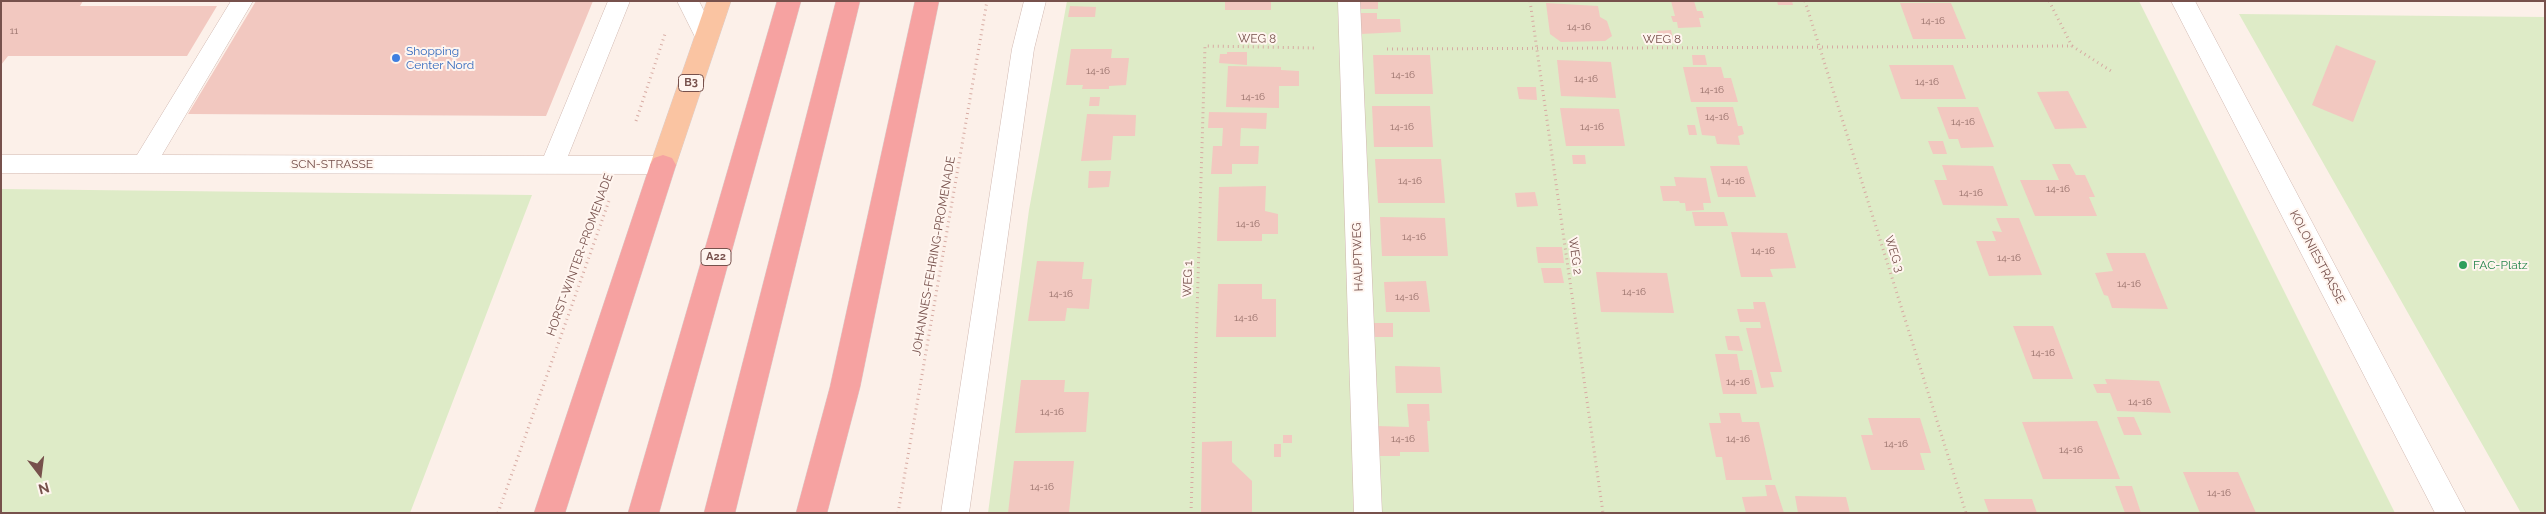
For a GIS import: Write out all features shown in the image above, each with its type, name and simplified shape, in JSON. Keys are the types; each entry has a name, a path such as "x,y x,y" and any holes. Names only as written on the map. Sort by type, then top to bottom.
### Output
{"highway":[{"name":"A22","path":"643,513 789,1"},
{"path":"719,513 848,1"},
{"path":"812,513 845,387 927,1"},
{"path":"549,513 663,165"}],"main road":[{"name":"B3","path":"663,165 718,1"}],"street":[{"name":"KOLONIESTRASSE","path":"2182,1 2451,513"}],"lane":[{"path":"144,164 242,1"},
{"path":"552,165 619,1"},
{"path":"688,1 706,37"},
{"path":"955,513 1023,49 1035,1"},
{"name":"HAUPTWEG","path":"1349,1 1368,513"},
{"name":"SCN-STRASSE","path":"1,164 663,165"}],"path":[{"name":"JOHANNES-FEHRING-PROMENADE","path":"898,513 987,1"},
{"name":"WEG 2","path":"1530,1 1604,513"},
{"name":"WEG 3","path":"1805,1 1966,513"},
{"path":"2049,1 2072,46 2111,71"},
{"name":"HORST-WINTER-PROMENADE","path":"498,513 621,165 667,28"},
{"name":"WEG 8","path":"1205,46 1350,49 2072,46"},
{"name":"WEG 1","path":"1191,513 1205,46"}],"green space":[{"path":"1067,1 2139,1 2395,513 988,513 1029,210"},
{"name":"FAC-Platz","path":"2239,14 2545,17 2545,513 2521,513"},
{"path":"1,189 532,195 410,513 1,513"}],"building":[{"path":"1,1 83,1 80,6 217,6 187,56 8,56 1,65"},
{"name":"Shopping Center Nord","path":"256,1 593,1 546,116 188,114"},
{"path":"1225,1 1271,1 1271,10 1225,10"},
{"path":"1359,1 1378,1 1378,9 1359,9"},
{"path":"1671,1 1694,1 1697,11 1702,11 1704,18 1699,18 1701,27 1678,28 1677,22 1673,22 1671,16 1675,16"},
{"path":"1777,1 1792,1 1793,5 1778,5"},
{"path":"1546,3 1598,6 1600,17 1607,21 1612,36 1605,41 1561,42 1550,34"},
{"path":"1900,3 1951,3 1966,39 1913,39"},
{"path":"1070,6 1096,7 1095,17 1068,17"},
{"path":"1360,13 1377,13 1377,19 1400,19 1401,32 1361,34"},
{"path":"1671,30 1674,42 1660,42 1657,31"},
{"path":"2336,45 2376,61 2353,122 2312,105"},
{"path":"1071,49 1112,49 1111,58 1129,58 1126,85 1109,86 1109,89 1082,89 1083,85 1066,85"},
{"path":"1227,52 1247,52 1247,65 1219,63 1220,54 1227,54"},
{"path":"1373,55 1430,55 1433,94 1375,94"},
{"path":"1692,55 1705,55 1707,65 1693,65"},
{"path":"1557,60 1611,62 1616,98 1561,96"},
{"path":"1889,65 1953,65 1966,99 1901,99"},
{"path":"1228,66 1281,67 1281,70 1299,71 1299,86 1279,86 1279,108 1226,107"},
{"path":"1683,67 1721,67 1724,78 1731,78 1738,102 1691,102"},
{"path":"1517,87 1536,87 1537,100 1519,99"},
{"path":"2068,91 2087,128 2055,129 2037,92"},
{"path":"1090,97 1100,97 1099,106 1089,106"},
{"path":"1372,106 1430,106 1433,147 1374,147"},
{"path":"1696,107 1733,107 1738,126 1742,126 1744,134 1738,136 1740,145 1717,144 1715,136 1702,135"},
{"path":"1937,107 1978,107 1994,147 1961,148 1958,139 1949,139"},
{"path":"1560,108 1619,109 1625,146 1566,146"},
{"path":"1209,112 1267,113 1266,129 1241,128 1240,146 1259,146 1258,164 1232,164 1232,174 1211,174 1213,146 1222,146 1223,128 1208,128"},
{"path":"1087,114 1136,115 1135,136 1113,136 1111,160 1081,161"},
{"path":"1687,125 1695,125 1697,135 1689,135"},
{"path":"1928,141 1943,141 1947,154 1933,154"},
{"path":"1572,155 1585,155 1586,164 1573,164"},
{"path":"1375,159 1441,159 1445,203 1378,203"},
{"path":"2052,164 2070,164 2076,175 2085,175 2095,197 2089,197 2097,216 2035,216 2020,180 2059,180"},
{"path":"1942,165 1993,166 2008,206 1943,205 1934,180 1947,180"},
{"path":"1710,166 1747,166 1756,197 1718,197"},
{"path":"1089,171 1111,171 1109,187 1088,188"},
{"path":"1674,177 1706,178 1711,203 1703,203 1704,210 1686,211 1685,203 1663,201 1660,186 1676,186"},
{"path":"1266,186 1265,211 1278,214 1278,234 1262,234 1262,241 1217,241 1219,187"},
{"path":"1535,192 1538,206 1517,207 1515,193"},
{"path":"1692,212 1724,212 1728,226 1695,226"},
{"path":"1380,217 1445,218 1448,256 1382,256"},
{"path":"1996,218 2019,218 2042,275 1989,276 1976,241 1996,241 1992,231 2002,232"},
{"path":"1731,232 1787,233 1796,268 1770,269 1773,277 1741,277"},
{"path":"1536,247 1562,247 1564,263 1538,263"},
{"path":"2106,253 2145,253 2168,309 2112,308 2108,296 2104,295 2095,273 2113,271"},
{"path":"1037,261 1084,262 1082,279 1092,279 1089,309 1067,308 1065,321 1028,321"},
{"path":"1541,268 1561,268 1564,283 1544,283"},
{"path":"1596,272 1667,273 1674,313 1601,312"},
{"path":"1426,281 1430,312 1386,312 1384,282"},
{"path":"1218,284 1262,284 1262,299 1276,299 1276,337 1216,337"},
{"path":"1753,302 1765,302 1782,372 1770,372 1774,387 1761,388 1746,328 1761,328 1760,322 1740,322 1737,309 1754,309"},
{"path":"1373,323 1393,323 1393,337 1374,337"},
{"path":"2013,326 2053,326 2073,379 2033,379"},
{"path":"1725,336 1739,336 1743,351 1728,350"},
{"path":"1715,354 1737,354 1740,370 1752,370 1757,394 1723,394"},
{"path":"1395,366 1440,367 1442,393 1396,393"},
{"path":"2105,379 2159,381 2171,413 2117,411 2110,393 2097,393 2093,384 2107,384"},
{"path":"1021,380 1065,380 1064,392 1089,392 1086,432 1015,433"},
{"path":"1407,404 1429,404 1430,421 1427,421 1429,452 1400,452 1400,456 1379,456 1377,426 1409,427"},
{"path":"1719,413 1740,413 1742,422 1759,422 1772,480 1726,480 1722,457 1716,457 1709,423 1721,423"},
{"path":"2117,417 2134,417 2142,435 2124,435"},
{"path":"1868,418 1920,418 1931,453 1920,453 1925,470 1871,470 1861,435 1873,435"},
{"path":"2097,421 2120,479 2043,479 2022,422"},
{"path":"1283,435 1292,435 1292,443 1283,443"},
{"path":"1232,441 1232,462 1252,481 1252,513 1201,513 1202,442"},
{"path":"1274,444 1281,444 1281,457 1274,457"},
{"path":"1014,461 1074,461 1069,513 1008,513"},
{"path":"2183,472 2238,472 2256,513 2200,513"},
{"path":"1765,485 1775,485 1784,513 1746,513 1742,497 1767,496"},
{"path":"2115,486 2132,486 2141,513 2125,513"},
{"path":"1795,496 1846,497 1850,513 1798,513"},
{"path":"1984,499 2032,499 2037,513 1989,513"}],"place":[{"name":"Shopping Center Nord","path":"396,58"},
{"name":"FAC-Platz","path":"2463,265"}]}
